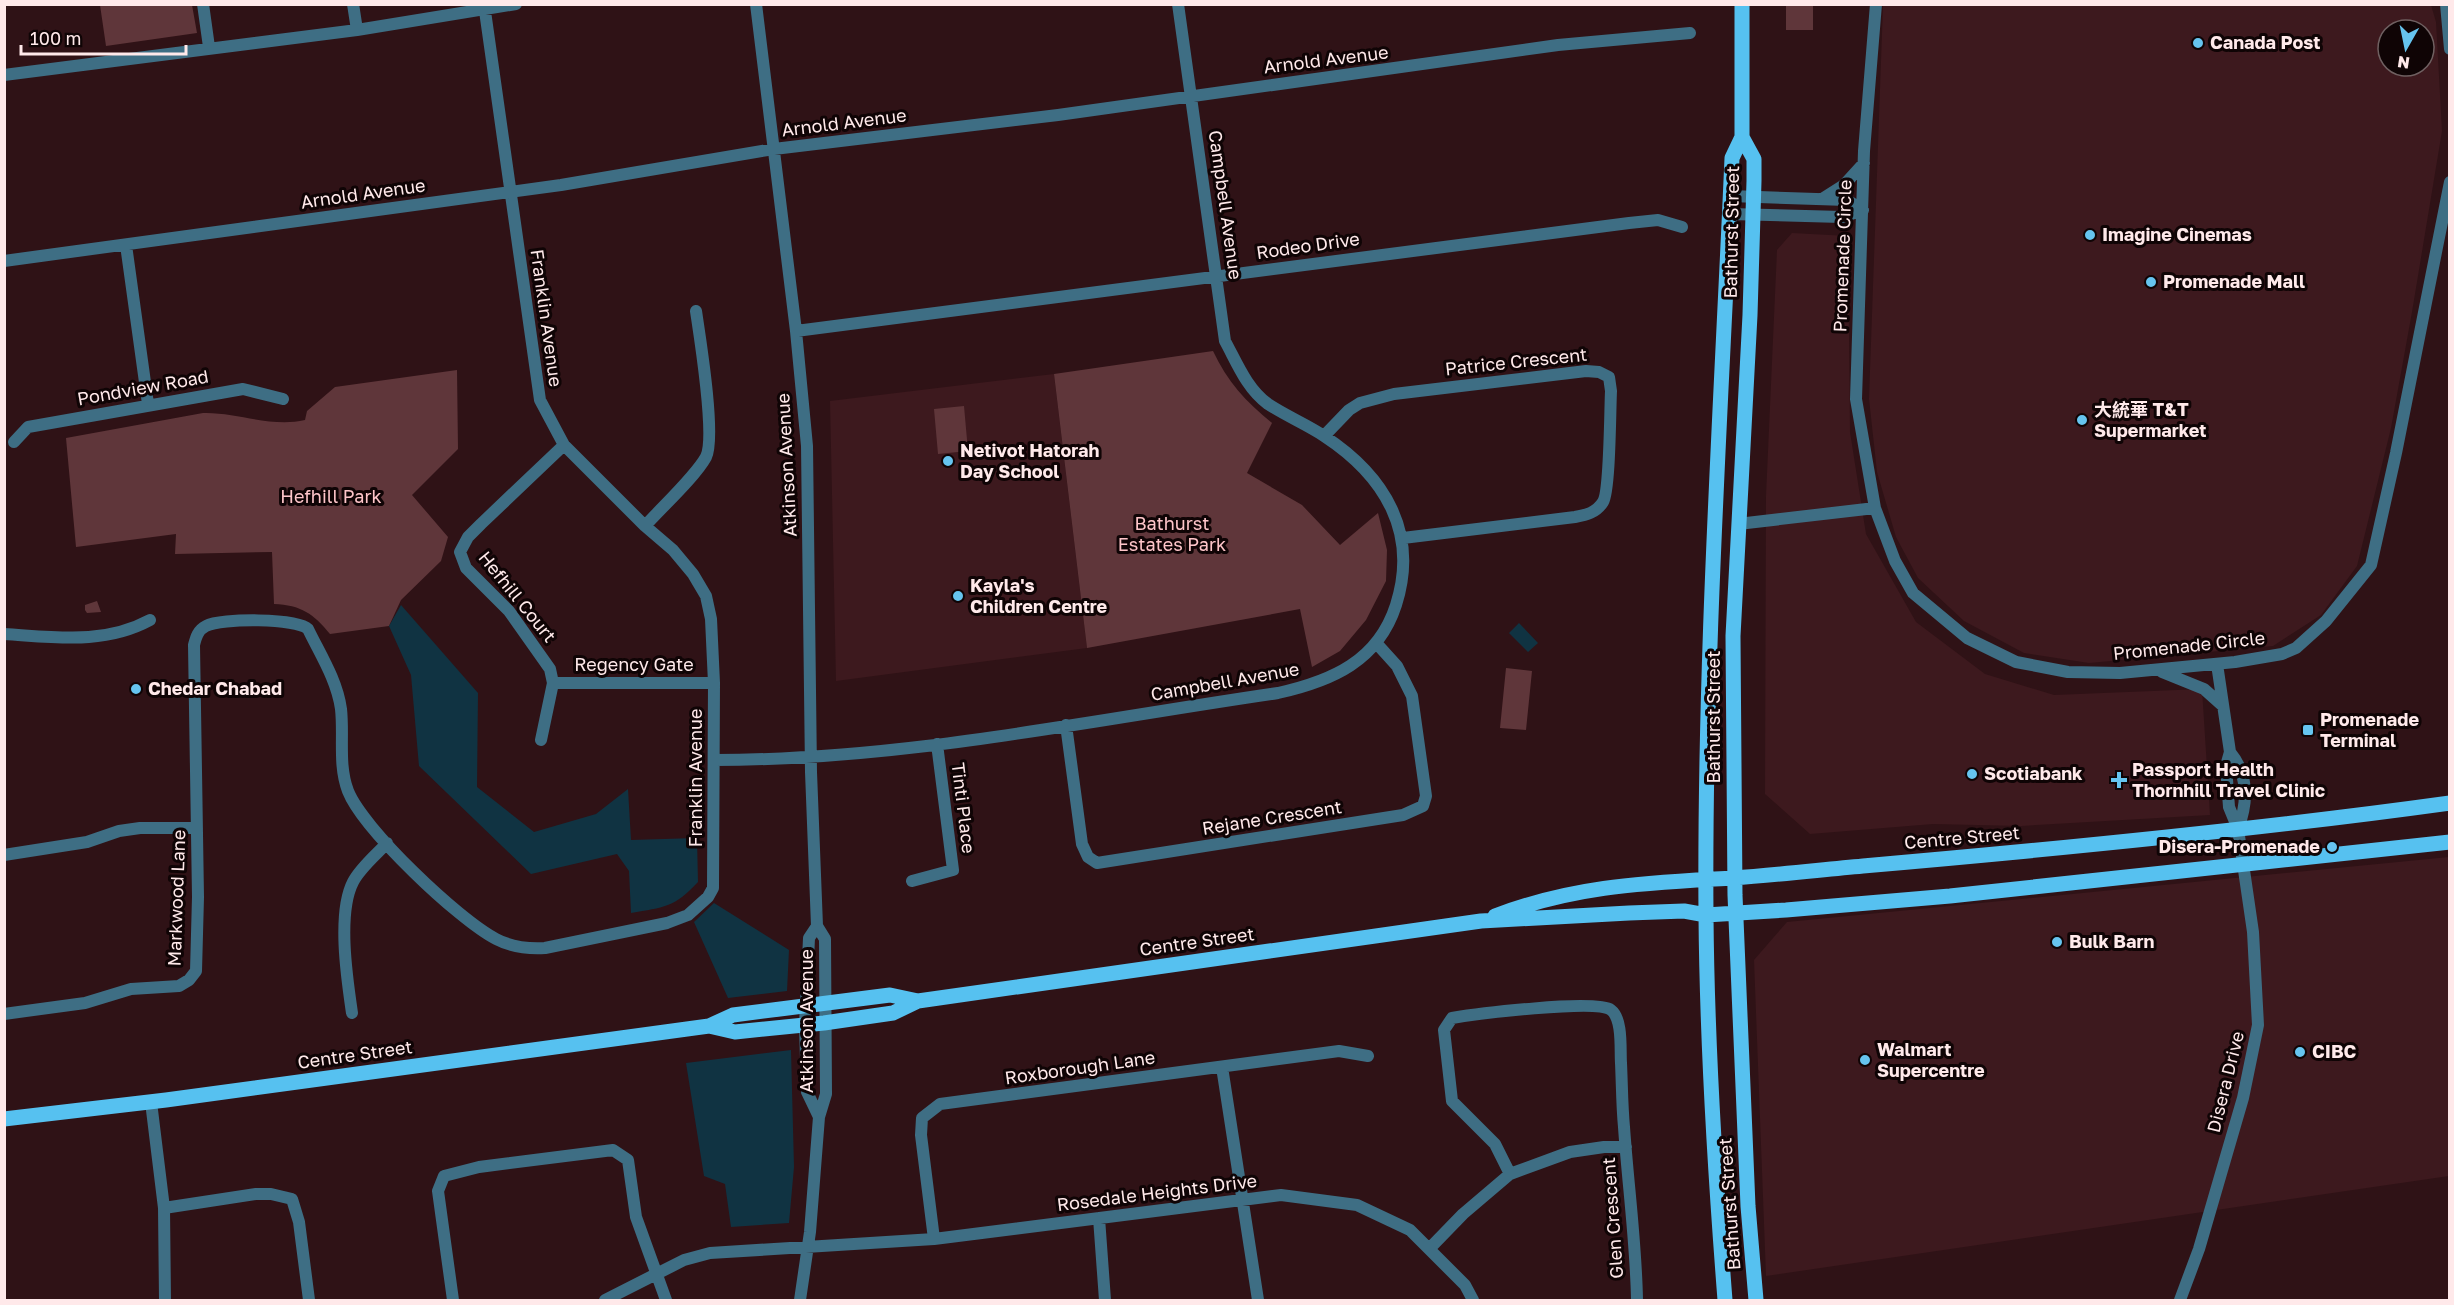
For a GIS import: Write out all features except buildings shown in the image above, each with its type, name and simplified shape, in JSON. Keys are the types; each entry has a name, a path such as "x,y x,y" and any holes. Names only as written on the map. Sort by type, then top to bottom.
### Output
{"main road":[{"name":"Bathurst Street","path":"1725,1300 1712,1132 1706,915 1707,772 1712,578 1732,158 1742,137 1742,4"},
{"name":"Bathurst Street","path":"1742,137 1754,159 1754,198 1733,636 1735,878 1748,1206 1756,1300"},
{"name":"Centre Street","path":"1481,921 1537,900 1622,884 1735,878 1960,858 2238,829 2450,803"},
{"name":"Centre Street","path":"710,1026 735,1032 824,1023 893,1013 918,1001 1481,921 1684,911 1706,915 1736,914 1944,897 2450,842"},
{"name":"Centre Street","path":"4,1119 151,1102 710,1026 733,1015 890,995 918,1001"}],"street":[{"path":"202,4 209,47"},
{"path":"353,4 357,30"},
{"path":"4,75 209,47 357,30 484,7 516,4"},
{"name":"Atkinson Avenue","path":"756,4 796,331 808,459 811,758 817,926 825,939 826,1094 819,1117 800,1300"},
{"name":"Campbell Avenue","path":"715,760 811,758 937,744 1299,688 1326,679 1345,669 1377,645 1392,617 1404,579 1403,538 1395,515 1365,468 1324,436 1267,404 1246,381 1225,341 1218,277 1178,4"},
{"name":"Promenade Circle","path":"1876,4 1864,163 1856,399 1875,508 1895,561 1913,593 1967,638 2016,662 2068,672 2158,670 2217,664 2268,657 2296,648 2326,621 2371,565 2396,453 2450,182"},
{"path":"2446,4 2450,49"},
{"name":"Franklin Avenue","path":"202,629 221,622 286,621 303,624 308,629 339,697 342,765 349,793 360,814 476,928 513,946 544,948 667,923 688,915 708,897 713,888 714,683 711,619 706,596 693,574 673,550 645,526 564,445 540,400 484,7"},
{"name":"Arnold Avenue","path":"4,261 511,192 774,149 1191,96 1558,45 1690,33"},
{"path":"1822,199 1844,185 1864,163"},
{"path":"1730,196 1846,200 1863,210"},
{"path":"1730,214 1842,217 1863,210"},
{"name":"Rodeo Drive","path":"796,331 1629,223 1658,220 1682,227"},
{"path":"126,245 148,404"},
{"path":"645,526 701,464 709,447 704,371 696,310"},
{"name":"Patrice Crescent","path":"1324,436 1349,410 1360,403 1394,394 1586,371 1599,372 1609,377 1611,391 1605,500 1598,508 1589,514 1575,517 1403,538"},
{"name":"Pondview Road","path":"14,442 28,427 148,404 243,389 284,399"},
{"name":"Hefhill Court","path":"553,683 550,669 533,643 509,611 466,568 460,552 468,537 564,445"},
{"path":"1738,524 1875,508"},
{"path":"4,634 77,639 129,631 150,620"},
{"name":"Markwood Lane","path":"4,1014 85,1003 131,989 179,986 189,981 195,970 197,962 197,828 194,645 202,629"},
{"name":"Rejane Crescent","path":"1066,725 1082,844 1088,857 1097,863 1403,815 1423,806 1426,796 1412,696 1397,666 1377,645"},
{"path":"2217,664 2230,752 2241,765 2246,806 2238,829"},
{"path":"2158,670 2204,688 2223,706"},
{"path":"541,740 553,683"},
{"name":"Regency Gate","path":"553,683 714,683"},
{"name":"Tinti Place","path":"912,881 953,870 937,744"},
{"path":"4,855 87,842 119,831 140,828 197,828"},
{"name":"Disera Drive","path":"2180,1300 2199,1249 2243,1098 2258,1025 2253,932 2238,829"},
{"path":"352,1013 346,932 349,892 353,880 387,843"},
{"name":"Atkinson Avenue","path":"817,926 809,938 805,1025 807,1092 819,1117"},
{"path":"1510,1174 1495,1144 1452,1101 1444,1030 1452,1018 1549,1008 1598,1006 1610,1009 1616,1017 1618,1032 1626,1147"},
{"name":"Roxborough Lane","path":"934,1239 921,1135 922,1118 940,1104 1339,1051 1368,1056"},
{"path":"1222,1067 1240,1200 1258,1300"},
{"path":"151,1102 164,1208 165,1300"},
{"name":"Glen Crescent","path":"1430,1248 1463,1214 1510,1174 1569,1152 1604,1147 1626,1147 1636,1250 1637,1300"},
{"path":"453,1300 439,1200 439,1182 444,1176 479,1167 613,1150 621,1153 628,1160 636,1217 666,1300"},
{"path":"164,1208 256,1194 271,1194 292,1199 299,1222 309,1300"},
{"name":"Rosedale Heights Drive","path":"605,1300 684,1260 710,1253 934,1239 1281,1195 1357,1205 1410,1230 1465,1285 1473,1300"},
{"path":"1099,1218 1105,1300"}],"shaded area":[{"path":"1883,5 2431,5 2435,18 2376,18 2376,78 2436,78 2436,22 2442,131 2391,428 2357,566 2321,615 2273,646 2089,663 2024,653 1964,621 1918,578 1896,537 1877,472 1869,399"},
{"path":"1792,233 1848,236 1850,432 1866,534 1916,622 1985,674 2054,695 2202,689 2210,815 2021,826 1933,824 1810,834 1765,794 1766,496 1777,250"},
{"path":"1054,374 1087,648 836,681 830,401"},
{"path":"2449,857 2449,1176 1766,1276 1754,960 1787,922"}],"green space":[{"path":"100,5 192,5 197,33 106,46"},
{"path":"1786,5 1813,5 1813,30 1786,30"},
{"name":"Bathurst Estates Park","path":"1213,351 1224,372 1238,390 1272,423 1247,473 1302,505 1340,545 1378,513 1387,550 1386,581 1366,620 1340,651 1312,667 1300,609 1087,648 1054,374"},
{"name":"Hefhill Park","path":"457,370 458,449 412,495 448,537 441,561 401,600 389,626 330,634 306,612 292,606 274,604 272,552 175,554 176,534 76,547 66,438 203,413 280,422 305,420 307,411 335,387"},
{"path":"964,406 968,451 938,454 934,409"},
{"path":"97,601 101,612 87,613 85,605"},
{"path":"1506,668 1532,671 1526,730 1500,728"}],"water":[{"path":"401,605 478,693 477,787 534,832 596,814 628,789 631,840 697,838 698,882 690,891 668,905 631,913 629,871 617,854 531,874 419,766 411,675 389,626"},
{"path":"1519,623 1538,643 1528,652 1509,633"},
{"path":"714,903 789,950 787,991 728,998 694,922"},
{"path":"791,1050 794,1167 789,1223 731,1227 725,1184 704,1176 686,1063"}],"place":[{"name":"Canada Post","path":"2198,43"},
{"name":"Imagine Cinemas","path":"2090,235"},
{"name":"Promenade Mall","path":"2151,282"},
{"name":"大統華 T&T Supermarket","path":"2082,420"},
{"name":"Netivot Hatorah Day School","path":"948,461"},
{"name":"Kayla's Children Centre","path":"958,596"},
{"name":"Chedar Chabad","path":"136,689"},
{"name":"Promenade Terminal","path":"2308,730"},
{"name":"Scotiabank","path":"1972,774"},
{"name":"Passport Health Thornhill Travel Clinic","path":"2119,780"},
{"name":"Disera-Promenade","path":"2332,847"},
{"name":"Bulk Barn","path":"2057,942"},
{"name":"CIBC","path":"2300,1052"},
{"name":"Walmart Supercentre","path":"1865,1060"}]}
